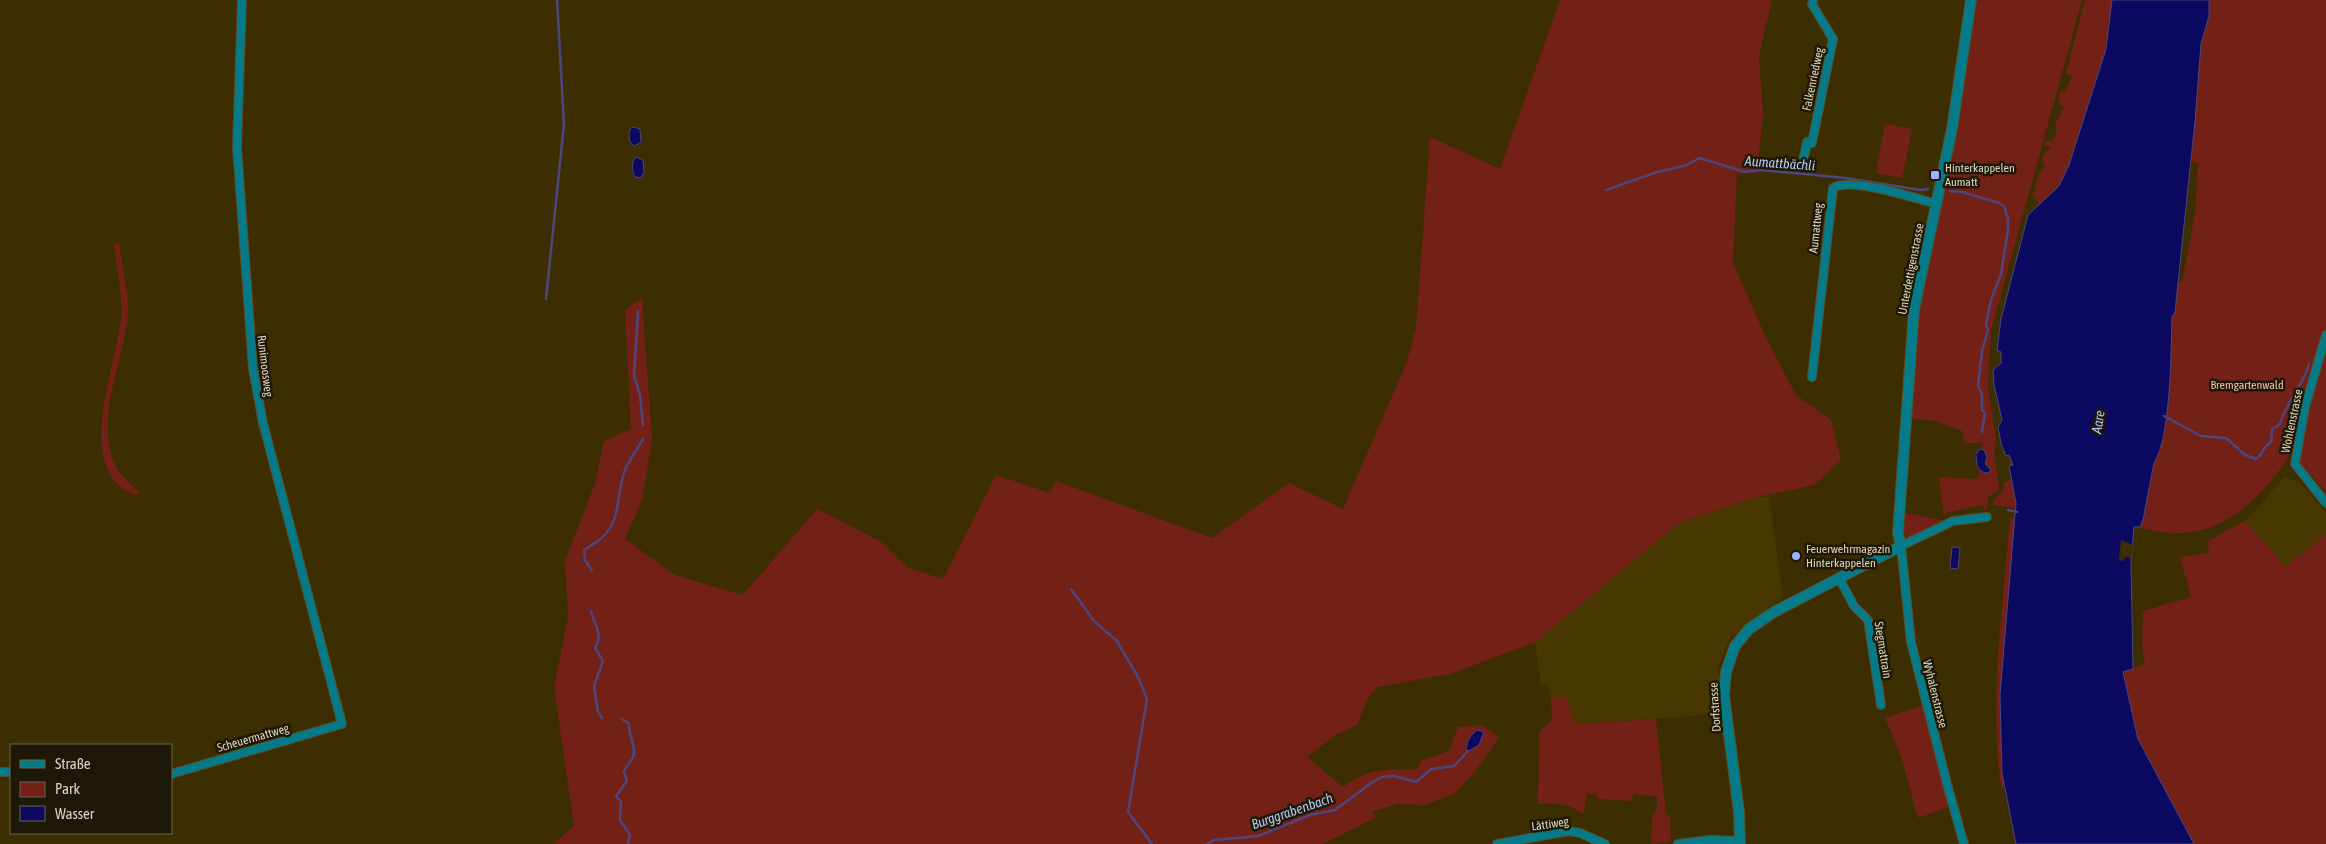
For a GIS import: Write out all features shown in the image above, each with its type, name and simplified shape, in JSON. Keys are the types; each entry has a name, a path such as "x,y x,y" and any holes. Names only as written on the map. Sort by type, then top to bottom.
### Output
{"street":[{"name":"Runimoosweg","path":"242,0 238,147 253,369 263,423 342,724"},
{"name":"Falkenriedweg","path":"1803,162 1807,142 1812,143 1833,39 1812,4 1812,0"},
{"name":"Unterdettigenstrasse","path":"1901,546 1898,533 1912,329 1920,281 1952,129 1971,0"},
{"name":"Aumattweg","path":"1812,377 1833,188 1846,185 1880,188 1937,204"},
{"name":"Wohlenstrasse","path":"2326,335 2305,407 2295,464 2326,503"},
{"path":"1901,546 1953,521 1987,517"},
{"name":"Dorfstrasse","path":"1740,843 1739,812 1725,707 1725,682 1728,664 1743,636 1758,622 1901,546"},
{"name":"Wyhalenstrasse","path":"1901,546 1911,642 1964,844"},
{"name":"Stegmattrain","path":"1839,578 1854,606 1868,620 1881,705"},
{"name":"Scheuermattweg","path":"172,774 342,724"},
{"name":"Lättiweg","path":"1497,844 1569,831 1580,833 1604,844"},
{"path":"1678,844 1709,840 1740,843"}],"shaded area":[{"path":"2284,477 2300,483 2326,512 2326,534 2286,567 2244,521"},
{"path":"1758,497 1769,497 1783,596 1730,638 1718,668 1720,710 1693,716 1574,724 1565,697 1551,697 1548,684 1541,685 1535,642 1680,522"}],"green space":[{"path":"1560,0 1772,0 1759,56 1763,115 1757,173 1737,174 1733,263 1768,342 1796,395 1831,420 1841,460 1814,485 1758,497 1680,522 1535,642 1450,674 1377,687 1367,700 1357,725 1336,735 1307,757 1343,787 1360,776 1369,773 1396,769 1416,770 1422,760 1449,751 1458,727 1482,725 1499,737 1474,773 1454,794 1424,805 1398,804 1373,811 1375,818 1323,844 553,844 574,826 554,688 568,617 565,561 595,484 604,441 631,429 625,310 642,298 652,440 642,500 625,539 675,575 743,595 817,509 880,541 908,568 943,579 996,475 1050,493 1056,481 1212,538 1289,483 1343,509 1406,364 1416,328 1430,137 1500,169"},
{"path":"1975,0 2082,0 1991,331 1988,386 1996,439 1994,453 1999,485 1998,490 1988,497 1987,509 1984,510 1983,505 1945,513 1944,518 1939,477 1977,479 1981,471 1984,473 1990,467 1985,464 1982,443 1965,443 1962,431 1935,421 1910,418 1919,313 1957,133"},
{"name":"Bremgartenwald","path":"2085,0 2326,0 2326,492 2291,453 2271,481 2247,506 2217,524 2201,530 2184,533 2134,526 2129,616 2133,669 2145,663 2142,648 2143,611 2191,597 2180,557 2209,553 2208,541 2244,521 2286,567 2326,534 2326,844 2016,844 2007,787 2001,787 1996,720 1998,652 2010,517 2013,518 2015,508 1993,505 1994,499 2004,491 2003,483 2013,479 2009,455 2006,456 1998,427 2002,420 1994,385 1993,370 2001,363 2001,352 1997,350 2001,319 2028,215 2039,203 2033,196 2038,176 2045,165 2042,161 2044,153 2050,150 2050,147 2044,145 2045,141 2053,141 2057,129 2055,125 2064,107 2058,102 2060,92 2066,91 2072,77 2066,73","holes":["2191,160 2198,164 2195,214 2182,282 2178,283"]},
{"path":"1885,124 1912,129 1902,178 1876,173"},
{"path":"119,242 127,291 128,318 109,407 109,443 113,460 118,469 139,492 135,495 116,483 106,464 102,441 102,416 121,319 120,292 114,246"},
{"path":"1904,513 1943,520 1943,523 1909,538 1903,532"},
{"path":"1551,697 1565,697 1575,724 1656,719 1666,813 1670,817 1671,842 1651,844 1652,819 1657,808 1657,796 1633,794 1632,801 1598,799 1597,795 1587,793 1582,814 1561,804 1538,804 1539,732 1552,720"},
{"path":"1923,705 1951,806 1918,818 1901,756 1885,718"}],"water":[{"name":"Aare","path":"2112,0 2209,0 2209,16 2201,44 2175,312 2172,317 2167,414 2160,451 2154,463 2143,520 2140,527 2134,527 2131,561 2133,669 2123,672 2138,739 2194,844 2016,844 2002,773 2000,695 2016,503 2009,466 2013,465 2009,455 2006,456 1998,427 2002,420 1994,385 1993,370 2001,363 2001,352 1997,350 2001,319 2028,215 2059,186 2069,165 2106,49"},
{"path":"631,128 640,129 641,142 634,146 629,135"},
{"path":"636,157 643,160 644,172 641,178 635,177 633,172 634,159"},
{"path":"1980,449 1984,450 1987,457 1985,464 1991,470 1988,473 1981,471 1978,467 1976,454"},
{"path":"1952,547 1960,548 1958,569 1950,568"},
{"path":"1477,730 1484,732 1479,745 1467,752 1469,740"}],"pier":[{"path":"2121,540 2133,545 2131,558 2125,557 2124,561 2119,560"}],"waterway":[{"path":"546,299 564,124 557,0"},
{"name":"Aumattbächli","path":"1606,190 1657,172 1684,166 1700,158 1745,172 1761,170 1846,178 1920,190 1928,189"},
{"name":"Aumattbächli","path":"1950,191 1962,192 1999,203 2004,206 2008,219 2001,274 1991,300 1986,324 1988,330 1982,351 1978,386 1982,394 1982,410 1985,413 1982,432"},
{"path":"638,311 634,376 640,395 643,425"},
{"path":"2164,416 2201,436 2226,438 2245,455 2256,459 2271,442 2272,429 2280,424 2286,408 2303,380 2309,364"},
{"path":"592,571 585,560 584,550 597,542 611,527 615,518 624,471 643,439"},
{"name":"Burggrabenbach","path":"2008,510 2017,512"},
{"path":"1071,589 1094,621 1117,641 1139,679 1147,699 1128,812 1152,844"},
{"path":"591,611 599,638 595,648 603,661 594,686 598,712 602,718"},
{"path":"622,719 629,724 634,749 633,757 624,772 627,781 616,796 621,802 620,820 630,835 628,844"},
{"name":"Burggrabenbach","path":"1207,844 1214,840 1258,836 1310,815 1335,810 1382,777 1394,776 1416,782 1431,769 1454,766 1468,751"}],"place":[{"name":"Hinterkappelen Aumatt","path":"1935,175"},
{"name":"Feuerwehrmagazin Hinterkappelen","path":"1796,556"}]}
